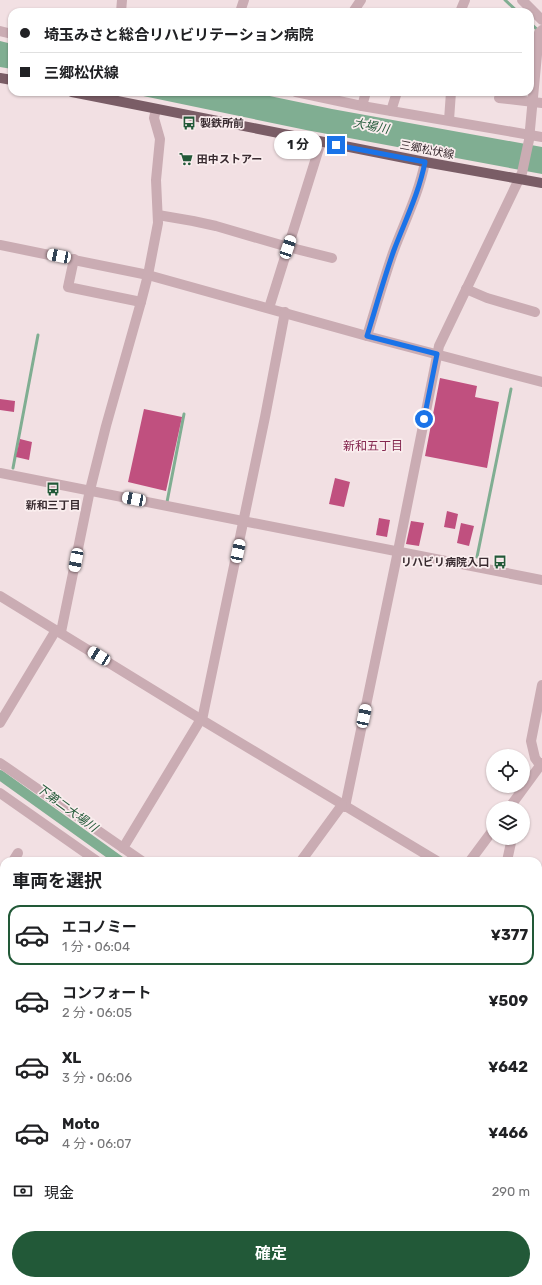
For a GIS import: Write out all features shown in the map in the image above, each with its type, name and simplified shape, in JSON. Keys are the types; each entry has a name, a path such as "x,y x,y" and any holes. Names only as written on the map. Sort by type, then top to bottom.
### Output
{"main road":[{"name":"三郷松伏線","path":"110,96 156,109 425,162 520,176 542,183"}],"street":[{"path":"522,0 530,8"},
{"path":"534,12 542,20"},
{"path":"304,857 344,806 398,551 438,346 520,176 538,102 539,33 542,30"},
{"path":"325,96 362,106 449,120 530,138 542,137"},
{"path":"362,106 365,96"},
{"path":"392,111 396,96"},
{"path":"449,120 451,96"},
{"path":"499,98 538,102"},
{"path":"0,723 59,631 90,490 106,426 148,275 158,223 156,180 160,139 154,118 156,109"},
{"path":"268,308 321,142"},
{"path":"367,336 390,263 414,203 425,162"},
{"path":"158,214 216,226 332,258"},
{"path":"0,245 148,275 367,336 542,382"},
{"path":"74,259 68,287 141,302"},
{"path":"466,289 487,298 535,312"},
{"path":"123,848 202,720 265,418 285,312"},
{"path":"0,473 542,580"},
{"path":"0,596 202,720 430,857"},
{"path":"517,801 541,764 535,758 531,741 542,685"},
{"path":"0,763 136,857"},
{"path":"0,793 91,857"},
{"path":"473,857 486,839"},
{"path":"508,857 510,845"}],"water":[{"path":"0,41 8,43 8,68 0,67"},
{"name":"大場川","path":"143,96 269,96 332,109 542,147 542,174 306,130"}],"building":[{"path":"440,378 477,386 475,397 499,402 487,468 425,456"},
{"path":"0,399 15,401 14,412 0,410"},
{"path":"144,409 182,417 166,491 128,482"},
{"path":"20,439 32,442 29,460 16,457"},
{"path":"335,478 350,482 344,507 329,504"},
{"path":"447,511 458,514 455,529 444,527"},
{"path":"379,518 390,520 387,537 376,535"},
{"path":"411,521 424,523 419,546 406,544"},
{"path":"461,523 474,526 469,546 457,543"}],"waterway":[{"path":"505,0 514,8"},
{"path":"534,27 539,31"},
{"path":"13,468 38,335"},
{"path":"477,557 511,389"},
{"path":"167,502 184,414"},
{"name":"下第二大場川","path":"0,775 114,857"}],"place":[{"name":"製鉄所前","path":"189,123"},
{"name":"田中ストアー","path":"186,159"},
{"name":"新和三丁目","path":"53,489"},
{"name":"リハビリ病院入口","path":"500,562"}],"district":[{"name":"新和五丁目","path":"373,446"}],"route":[{"path":"336,145 425,162 414,203 385,277 367,336 437,354 424,419"}]}
